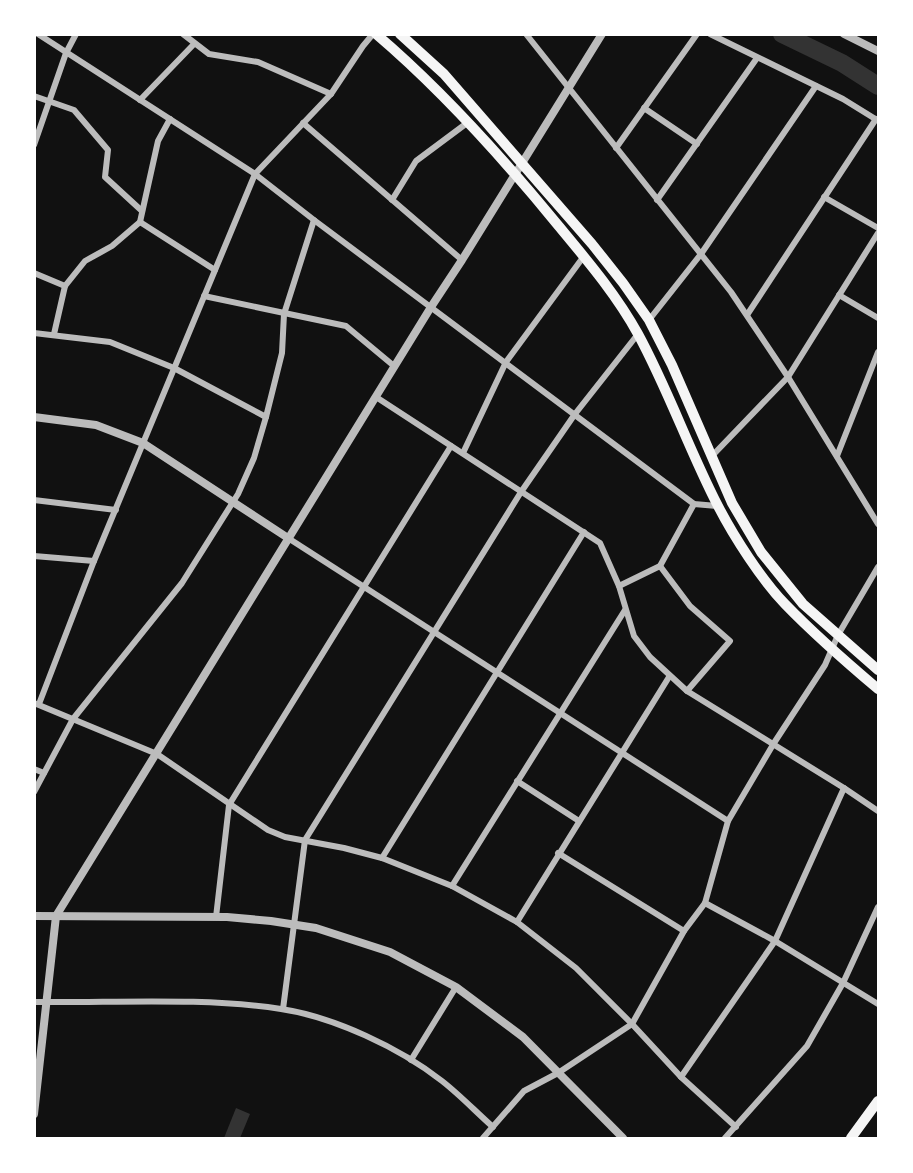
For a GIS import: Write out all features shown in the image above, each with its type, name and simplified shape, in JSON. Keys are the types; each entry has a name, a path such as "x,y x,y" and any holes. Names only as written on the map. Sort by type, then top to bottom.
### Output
{"highway":[{"path":"374,34 399,54 516,174 584,256 638,334 718,506 741,546 783,602 831,650 879,689"},
{"path":"400,34 444,74 592,244 623,283 649,320 672,365 732,504 761,552 803,604 879,670"},
{"path":"851,1138 879,1101"}],"street":[{"path":"38,34 255,174 694,504 718,506"},
{"path":"34,145 66,53 76,34"},
{"path":"183,34 209,54 258,62 331,94"},
{"path":"374,34 363,46 331,94 255,174 37,704 157,754 229,806 268,830 285,837 382,858 452,886 517,922 576,968 681,1077 736,1127"},
{"path":"526,34 747,315 879,524"},
{"path":"34,1114 56,916 394,366 523,164 602,34"},
{"path":"616,148 697,34"},
{"path":"710,34 816,86 877,120 747,315"},
{"path":"844,34 879,51"},
{"path":"140,100 194,44"},
{"path":"657,200 757,58"},
{"path":"649,320 701,254 816,86"},
{"path":"34,96 74,110 108,150 105,177 142,211"},
{"path":"644,108 697,144"},
{"path":"54,334 65,286 86,261 112,246 140,222 158,141 170,119"},
{"path":"303,123 462,260"},
{"path":"392,200 416,161 467,123"},
{"path":"824,197 879,228"},
{"path":"34,792 73,719 182,583 233,502 254,458 266,417 282,353 284,314 314,220"},
{"path":"140,222 215,270"},
{"path":"711,457 788,377 879,233"},
{"path":"463,453 507,362 584,256"},
{"path":"34,273 65,286"},
{"path":"839,295 879,318"},
{"path":"204,296 346,326 394,366"},
{"path":"34,333 110,342 174,368 266,417"},
{"path":"283,1009 305,840 521,492 574,414 638,334"},
{"path":"837,456 879,352"},
{"path":"376,397 600,543 619,586 634,636 669,677 687,691 774,743 879,811"},
{"path":"34,417 96,425 144,444 728,821"},
{"path":"216,917 229,806 451,446"},
{"path":"34,500 116,510"},
{"path":"619,586 660,566 694,504"},
{"path":"382,858 584,532"},
{"path":"34,556 94,561"},
{"path":"660,566 690,606 730,641 687,691"},
{"path":"483,1138 524,1091 558,1073 632,1024 684,931 705,903 728,821 774,743 825,665 838,635 879,567"},
{"path":"452,886 625,610"},
{"path":"517,922 669,677"},
{"path":"34,769 44,773"},
{"path":"517,781 579,820"},
{"path":"681,1077 775,941 844,788"},
{"path":"558,853 684,931"},
{"path":"705,903 775,941 879,1004"},
{"path":"725,1138 807,1046 843,983 879,907"},
{"path":"34,916 216,917 295,924 339,934 390,952 456,987 523,1037 623,1138"},
{"path":"411,1060 456,987"},
{"path":"34,1002 202,1004 283,1009 348,1029 411,1060 441,1080 493,1127"}],"shaded area":[{"path":"236,1108 250,1114 240,1138 224,1138"}],"waterway":[{"path":"782,34 842,63 878,86"}]}
